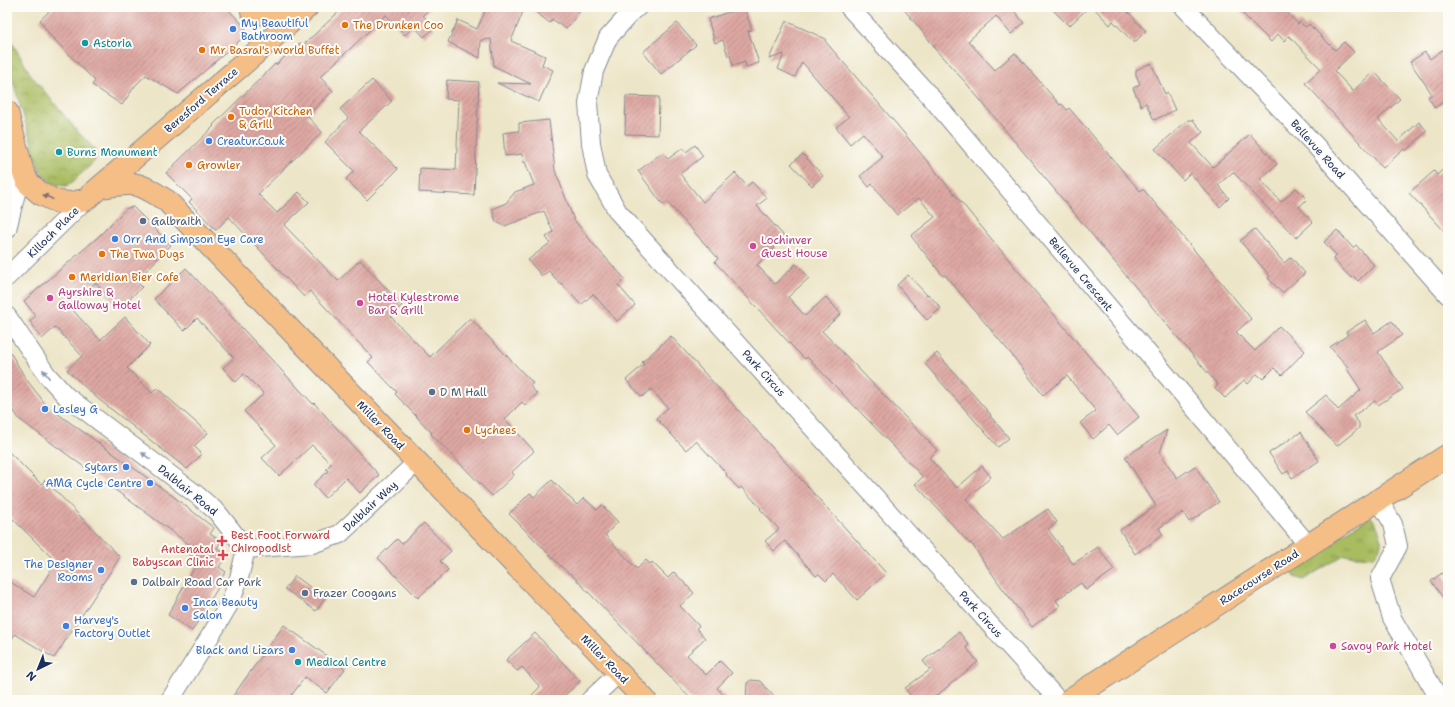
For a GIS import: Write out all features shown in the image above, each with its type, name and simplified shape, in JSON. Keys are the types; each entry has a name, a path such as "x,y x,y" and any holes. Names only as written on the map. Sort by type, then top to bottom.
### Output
{"main road":[{"name":"Beresford Terrace","path":"250,9 271,16 289,15 304,10"},
{"path":"250,9 260,27 258,51"},
{"name":"Beresford Terrace","path":"93,194 304,10"},
{"name":"Miller Road","path":"7,112 22,170 28,183 41,194 58,202 72,203 124,183 136,184 146,188 167,201 645,700"},
{"path":"165,132 148,160 146,168 149,178 167,201"},
{"name":"Racecourse Road","path":"1069,700 1448,455"}],"street":[{"name":"Bellevue Crescent","path":"849,7 929,95 1186,397 1308,545"},
{"name":"Bellevue Road","path":"1184,7 1314,145 1448,295"},
{"name":"Park Circus","path":"634,8 608,38 594,71 588,104 591,143 597,175 618,212 1058,700"},
{"path":"7,230 22,170"},
{"name":"Killoch Place","path":"7,277 93,194"},
{"name":"Dalblair Road","path":"7,316 47,375 66,396 197,495 217,512 246,549"},
{"name":"Dalblair Way","path":"246,549 312,544 340,534 417,462"},
{"path":"1379,500 1393,524 1398,546 1380,579 1392,618 1440,700"},
{"path":"170,700 211,636 231,601 239,578 246,549"},
{"path":"590,700 619,673"}],"green space":[{"path":"7,34 31,75 78,132 94,148 96,158 94,162 68,186 55,184 46,178 40,170 7,62"},
{"path":"1371,516 1381,536 1378,552 1373,557 1344,555 1303,580 1295,577 1289,568"}],"building":[{"path":"54,7 226,7 245,27 246,35 178,94 146,75 135,86 122,105 92,85 95,81 49,34 40,20"},
{"path":"344,7 432,7 423,15 434,28 424,37 414,26 405,35 386,15 320,77 333,91 307,116 322,132 258,194 277,213 299,192 309,202 284,225 338,281 360,260 402,305 391,317 430,357 470,318 533,383 530,386 537,394 525,405 522,402 505,419 534,451 512,472 514,475 492,496 431,434 432,433 395,394 397,392 368,362 373,358 310,291 304,297 229,217 216,230 189,202 192,199 166,173 275,64 276,65 300,43 302,46"},
{"path":"487,7 525,7 511,41 545,56 542,65 553,70 539,102 497,83 531,84 494,66 491,39 481,40 480,58 448,42 458,20 477,29"},
{"path":"529,7 583,7 566,29 552,19 550,23"},
{"path":"744,7 752,30 748,31 759,63 746,67 745,62 733,66 723,40 715,43 708,19"},
{"path":"902,7 1011,7 1024,23 1011,34 996,16 968,41 995,70 1015,53 1060,105 1062,104 1067,110 1069,108 1140,191 1143,189 1245,311 1251,319 1236,332 1255,351 1279,326 1305,351 1282,375 1274,368 1263,379 1257,374 1248,384 1244,380 1225,398 1215,388 1218,385 966,83 934,48 935,47"},
{"path":"1050,7 1089,7 1069,26"},
{"path":"1093,7 1127,7 1125,9 1146,31 1134,43 1113,21 1110,25"},
{"path":"1236,7 1282,7 1298,24 1300,22 1305,27 1309,24 1335,50 1344,42 1354,52 1334,71 1353,91 1374,71 1400,99 1378,119 1398,141 1419,122 1427,131 1406,151 1404,149 1383,168 1305,83 1321,69 1289,36 1284,41 1278,34 1271,42"},
{"path":"786,21 826,39 825,41 898,126 1139,417 1117,435 1109,425 1093,439 1080,423 1096,411 1067,376 1043,395 1012,355 945,275 943,276 911,236 935,217 919,198 897,215 872,184 869,187 860,176 883,157 863,133 850,144 836,127 849,117 802,62 795,77 778,69 784,54 769,59"},
{"path":"677,23 696,45 661,74 643,52"},
{"path":"1442,50 1448,58 1448,99 1435,108 1428,97 1432,94 1410,62 1425,52 1430,59"},
{"path":"1151,63 1165,94 1167,92 1175,110 1154,120 1146,103 1141,106 1133,88 1140,84 1136,75 1136,70"},
{"path":"372,80 392,101 359,131 398,169 367,200 346,179 354,171 325,142 348,118 340,109"},
{"path":"447,80 479,82 474,195 419,192 420,168 456,170 459,100 446,99"},
{"path":"626,96 659,97 658,135 625,134"},
{"path":"549,120 555,170 574,220 625,279 618,285 635,305 617,321 593,294 581,305 549,271 542,276 528,260 550,243 546,237 553,232 544,211 505,226 496,222 492,209 506,203 515,192 534,185 525,162 523,162 522,154 505,156 503,133 519,131 519,123"},
{"path":"1188,120 1193,120 1203,132 1191,143 1213,167 1250,134 1277,164 1260,179 1281,202 1296,188 1307,199 1299,207 1313,222 1296,238 1233,172 1218,185 1229,198 1220,207 1190,173 1183,180 1155,149"},
{"path":"695,145 703,156 680,174 703,202 735,173 747,186 752,182 767,198 757,206 784,236 773,246 775,248 757,265 775,284 796,264 803,271 809,278 788,297 805,316 826,297 841,314 822,331 937,450 929,458 957,488 982,466 991,477 966,499 1003,539 1048,509 1057,522 1048,529 1073,564 1098,547 1114,570 1086,590 1081,583 1056,600 1060,606 1032,627 1000,585 971,543 970,544 915,484 923,477 807,357 805,359 791,345 715,262 718,258 667,202 663,205 638,171 663,152 668,159 683,148 686,152"},
{"path":"803,154 823,176 812,186 791,164"},
{"path":"1448,165 1448,235 1409,193 1434,171 1437,175"},
{"path":"133,207 171,245 136,281 142,287 119,309 96,283 69,306 100,340 125,317 150,345 127,368 152,393 157,388 208,433 194,446 202,454 187,469 97,398 67,370 82,356 55,327 42,339 30,321 36,316 24,301 98,237 127,208"},
{"path":"1255,229 1284,263 1291,257 1305,273 1282,293 1268,278 1270,276 1240,241"},
{"path":"1337,230 1353,248 1356,245 1374,265 1358,281 1353,276 1351,278 1333,259 1337,256 1324,242"},
{"path":"186,268 313,404 314,403 379,475 360,493 346,478 325,498 313,485 328,471 326,469 331,464 312,445 279,476 262,458 276,445 244,411 264,394 244,374 236,382 223,368 234,358 197,318 184,331 154,299"},
{"path":"908,275 941,308 927,320 897,285"},
{"path":"1365,320 1374,333 1392,321 1402,335 1378,352 1403,389 1378,405 1375,401 1353,416 1359,423 1359,428 1337,446 1305,412 1326,395 1338,410 1361,390 1347,369 1348,367 1330,347 1348,335 1346,332"},
{"path":"671,336 886,573 857,600 833,574 826,581 819,574 816,576 785,541 774,551 765,541 779,529 760,509 761,508 741,487 739,489 696,441 686,450 656,418 668,408 651,389 642,397 626,380 644,364 642,362"},
{"path":"7,347 26,379 47,406 174,497 214,528 210,534 221,541 217,548 227,555 219,567 226,572 217,584 219,586 192,631 168,615 199,559 186,551 190,545 19,419 7,399"},
{"path":"937,353 1009,438 998,447 925,364"},
{"path":"1167,430 1160,453 1177,478 1195,466 1219,502 1189,522 1183,512 1159,528 1163,535 1135,554 1120,530 1156,506 1125,457"},
{"path":"1301,432 1319,461 1292,478 1288,471 1283,474 1269,453"},
{"path":"7,450 41,484 45,480 120,557 54,658 15,634 7,647 7,580 34,597 56,562 7,513"},
{"path":"552,480 577,505 584,498 597,510 602,505 618,522 605,535 637,569 646,560 650,564 652,562 668,578 674,572 694,593 680,606 699,626 696,628 705,638 687,655 706,675 720,661 732,673 717,688 728,700 692,700 570,573 569,574 509,514 530,493 534,497"},
{"path":"424,523 451,551 440,561 448,570 418,598 378,558 397,539 402,544"},
{"path":"1442,573 1448,582 1448,605 1431,581"},
{"name":"Frazer Coogans","path":"295,576 325,598 316,611 285,589"},
{"name":"Medical Centre","path":"284,625 345,669 327,693 305,677 288,700 230,700"},
{"path":"959,632 969,645 966,647 978,662 931,700 914,700 905,688 930,670 923,661"},
{"path":"535,633 580,681 560,700 527,700 540,687 522,667 517,671 506,660"},
{"path":"751,680 760,681 777,700 746,700 747,683"}],"place":[{"name":"The Drunken Coo","path":"345,25"},
{"name":"My Beautiful Bathroom","path":"233,29"},
{"name":"Astoria","path":"85,43"},
{"name":"Mr Basrai's world Buffet","path":"202,50"},
{"name":"Tudor Kitchen & Grill","path":"231,117"},
{"name":"Creatur.Co.uk","path":"209,141"},
{"name":"Burns Monument","path":"59,152"},
{"name":"Growler","path":"189,165"},
{"name":"Galbraith","path":"143,221"},
{"name":"Orr And Simpson Eye Care","path":"115,239"},
{"name":"Lochinver Guest House","path":"753,246"},
{"name":"The Twa Dugs","path":"102,254"},
{"name":"Meridian Bier Cafe","path":"72,277"},
{"name":"Ayrshire & Galloway Hotel","path":"50,298"},
{"name":"Hotel Kylestrome Bar & Grill","path":"360,303"},
{"name":"D M Hall","path":"432,392"},
{"name":"Lesley G","path":"45,409"},
{"name":"Lychees","path":"467,430"},
{"name":"Sytars","path":"126,467"},
{"name":"AMG Cycle Centre","path":"150,483"},
{"name":"Best Foot Forward Chiropodist","path":"222,541"},
{"name":"Antenatal Babyscan Clinic","path":"223,555"},
{"name":"The Designer Rooms","path":"101,570"},
{"name":"Dalbair Road Car Park","path":"134,582"},
{"name":"Frazer Coogans","path":"305,593"},
{"name":"Inca Beauty Salon","path":"185,608"},
{"name":"Harvey's Factory Outlet","path":"66,626"},
{"name":"Savoy Park Hotel","path":"1333,646"},
{"name":"Black and Lizars","path":"292,650"},
{"name":"Medical Centre","path":"298,662"}]}
